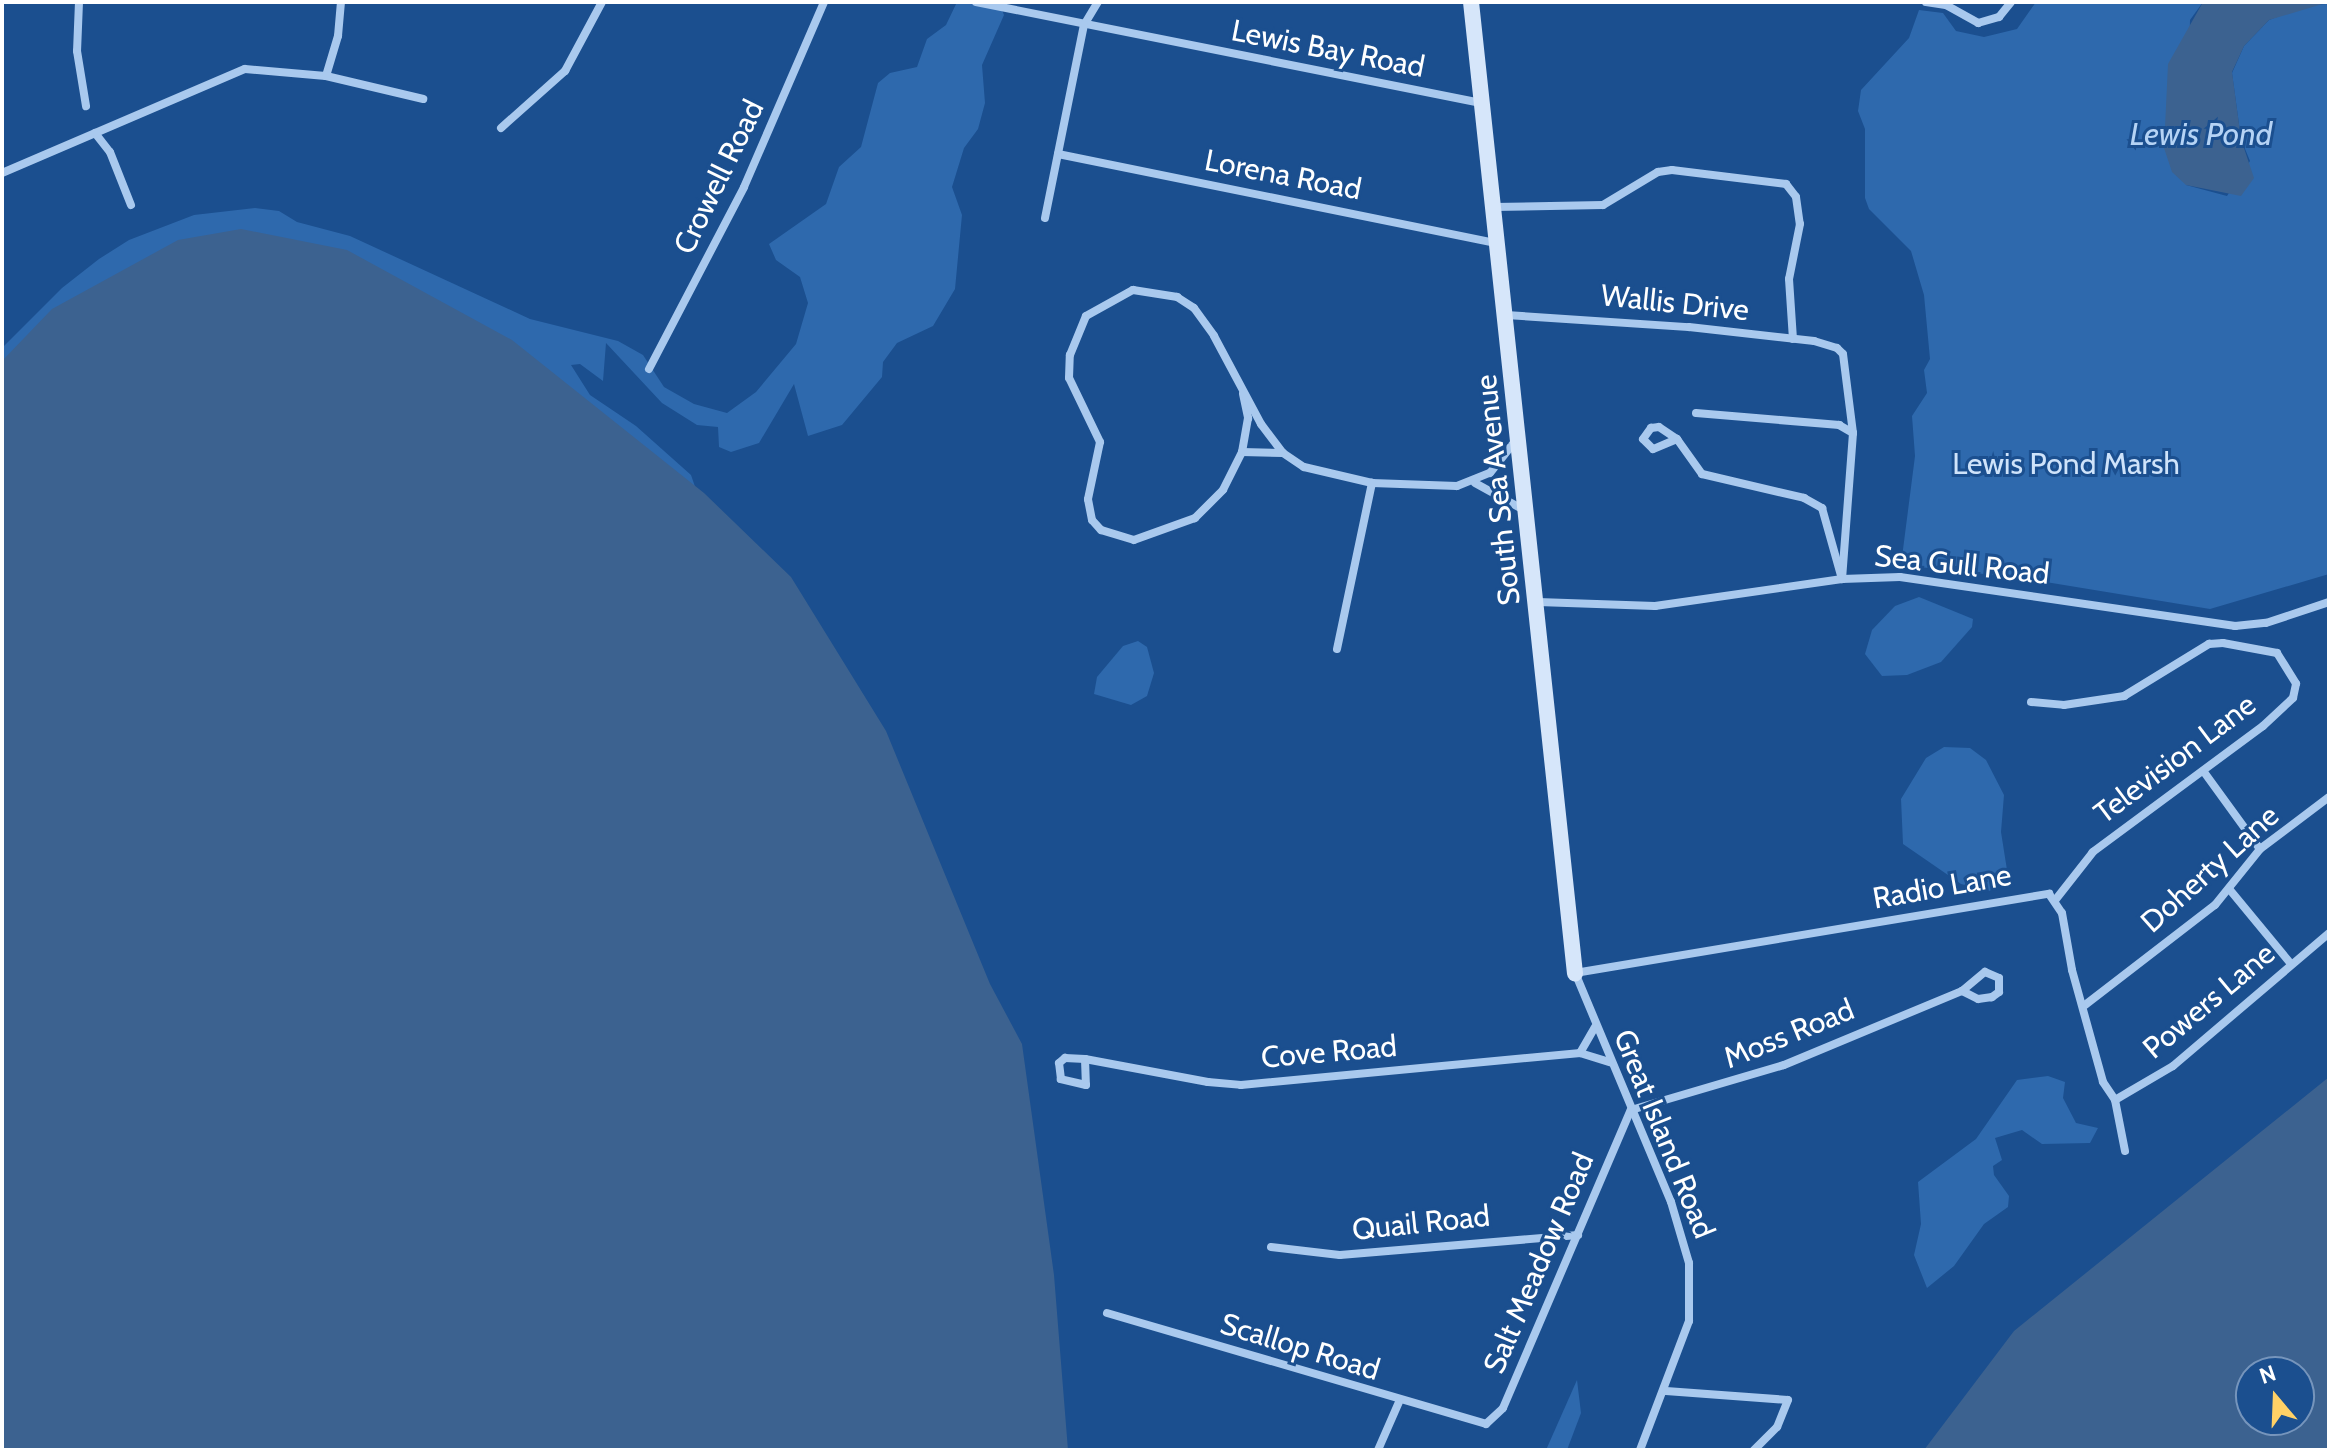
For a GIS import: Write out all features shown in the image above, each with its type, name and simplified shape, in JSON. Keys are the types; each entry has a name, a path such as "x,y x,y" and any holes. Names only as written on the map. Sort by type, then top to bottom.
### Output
{"street":[{"path":"79,2 77,51 86,106"},
{"path":"326,76 338,36 341,2"},
{"path":"501,128 565,71 602,2"},
{"name":"Crowell Road","path":"649,369 744,187 824,2"},
{"name":"Lewis Bay Road","path":"976,2 1482,104"},
{"path":"1045,218 1084,25 1098,2"},
{"name":"South Sea Avenue","path":"1471,2 1521,432 1575,973"},
{"path":"1926,2 1948,4 1978,23 1999,17 2011,2"},
{"path":"2,173 245,69 326,76 423,99"},
{"path":"95,133 110,152 131,205"},
{"name":"Lorena Road","path":"1058,154 1498,243"},
{"path":"1494,207 1603,205 1658,172 1672,170 1786,184 1796,197 1800,224 1789,279 1793,339"},
{"path":"1243,394 1248,418 1242,452 1223,490 1179,528 1134,540 1101,530 1087,511 1100,442 1069,378 1073,341 1086,316 1119,295 1147,289 1177,297 1204,319 1243,394 1283,453 1304,467 1372,483 1437,488 1475,483 1504,458 1521,432"},
{"name":"Wallis Drive","path":"1506,315 1793,339 1837,348 1843,354 1853,433"},
{"path":"1696,413 1839,425 1853,433 1842,579"},
{"path":"1677,439 1702,474 1814,502 1827,518 1835,569 1842,579"},
{"path":"1242,452 1283,453"},
{"path":"1337,649 1372,483"},
{"path":"1475,483 1529,511"},
{"name":"Sea Gull Road","path":"1538,602 1667,605 1842,579 1928,579 2235,626 2266,623 2329,602"},
{"name":"Television Lane","path":"2031,702 2064,705 2124,696 2209,644 2277,653 2294,676 2293,698 2204,772 2093,852 2056,899"},
{"path":"2204,772 2260,849"},
{"name":"Doherty Lane","path":"2085,1005 2230,890 2260,849 2329,797"},
{"path":"2230,890 2291,964"},
{"name":"Radio Lane","path":"1575,973 2041,894 2056,899 2099,1070 2115,1100 2125,1151"},
{"name":"Powers Lane","path":"2115,1100 2173,1066 2259,997 2291,964 2329,933"},
{"name":"Moss Road","path":"1631,1110 1754,1076 1962,991 1985,972 1999,978 1999,992 1992,997 1978,999 1962,991"},
{"name":"Great Island Road","path":"1575,973 1671,1202 1689,1263 1689,1321 1666,1391 1640,1450"},
{"path":"1580,1053 1595,1026"},
{"name":"Cove Road","path":"1085,1059 1241,1085 1580,1053 1610,1062"},
{"name":"Salt Meadow Road","path":"1480,1425 1503,1408 1631,1110"},
{"name":"Quail Road","path":"1271,1247 1340,1255 1578,1235"},
{"name":"Scallop Road","path":"1107,1313 1480,1425"},
{"path":"1666,1391 1788,1400 1777,1427 1754,1450"},
{"path":"1378,1450 1399,1402"}],"green space":[{"path":"957,2 1000,5 1004,15 982,65 985,103 978,129 964,148 952,187 962,215 955,289 933,326 897,343 883,362 882,377 842,425 808,436 794,384 759,443 731,452 719,447 718,427 697,425 662,403 606,343 603,381 580,364 571,365 590,395 636,426 691,475 701,504 2,380 2,348 62,288 99,259 129,240 194,215 255,208 279,211 297,222 350,236 530,319 618,341 643,355 664,387 694,404 727,413 756,392 796,344 808,303 800,277 776,260 769,244 826,204 839,167 861,147 878,83 890,73 917,67 927,39 946,25"},
{"name":"Lewis Pond Marsh","path":"2036,2 2203,2 2190,20 2186,185 2227,196 2250,161 2241,139 2232,73 2244,46 2269,20 2308,5 2329,4 2329,574 2210,609 2021,578 1901,565 1915,456 1912,416 1927,393 1924,370 1930,359 1924,295 1911,251 1869,209 1865,198 1865,129 1858,111 1861,90 1909,38 1919,10 1943,13 1956,31 1984,37 2017,29"},
{"path":"1919,597 1973,619 1972,627 1941,662 1907,675 1882,676 1865,654 1872,630 1895,606"},
{"path":"1138,641 1147,647 1154,673 1147,696 1131,705 1094,694 1097,677 1123,646"},
{"path":"1944,747 1970,748 1986,760 2004,795 2001,832 2007,870 2003,885 1989,891 1961,884 1903,844 1901,799 1926,758"},
{"path":"2048,1076 2065,1082 2063,1098 2076,1123 2098,1128 2090,1143 2042,1144 2022,1130 1995,1138 2002,1160 1993,1166 1994,1175 2009,1196 2008,1207 1984,1224 1954,1266 1927,1288 1914,1255 1921,1224 1918,1182 1976,1139 2017,1080"},
{"path":"1577,1380 1581,1413 1567,1450 1546,1450"}],"water":[{"name":"Lewis Pond","path":"2203,2 2329,2 2269,20 2244,46 2232,72 2241,139 2254,178 2241,196 2186,185 2172,172 2164,148 2168,64"},
{"path":"241,229 347,250 512,340 704,493 791,577 886,731 990,984 1022,1044 1054,1275 1068,1450 2,1450 2,361 52,309 178,240"},
{"path":"2329,1077 2329,1450 1924,1450 2014,1331"}]}
